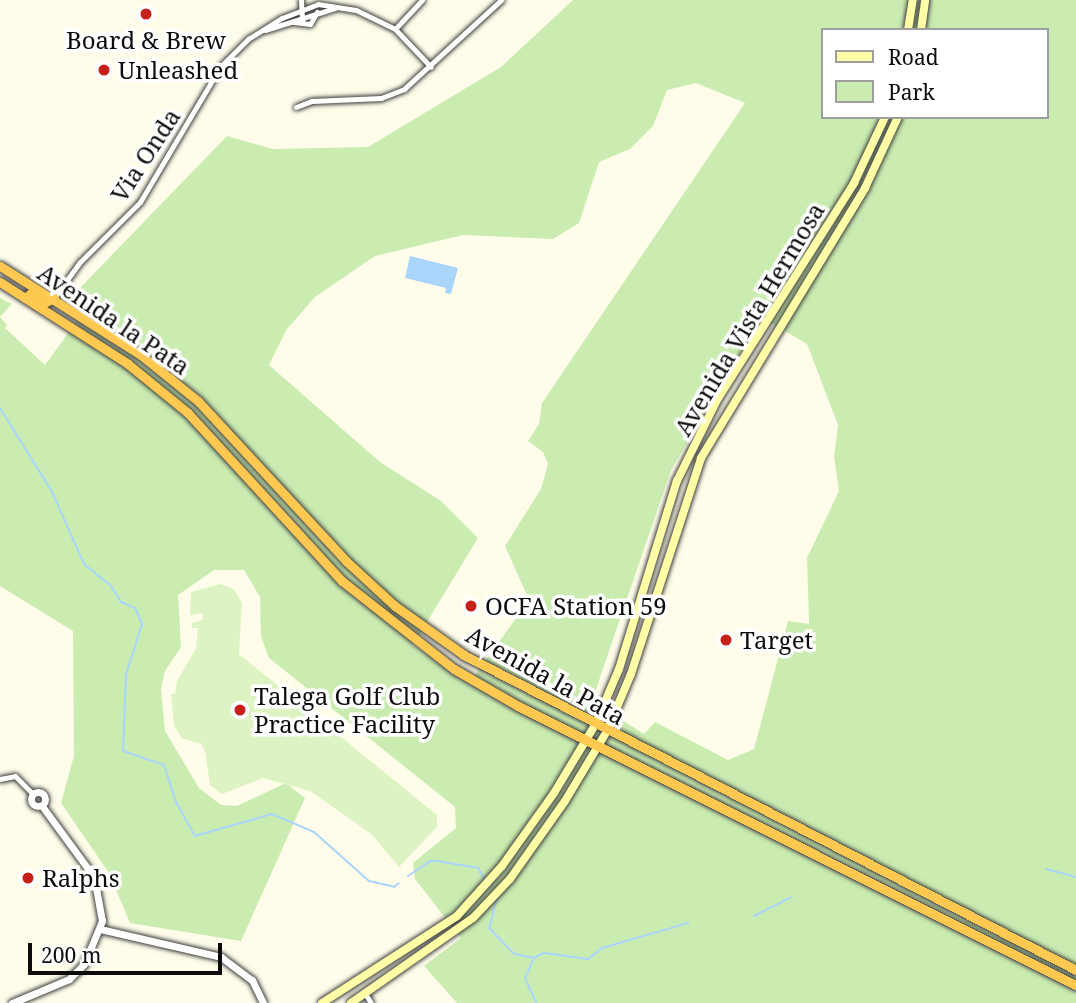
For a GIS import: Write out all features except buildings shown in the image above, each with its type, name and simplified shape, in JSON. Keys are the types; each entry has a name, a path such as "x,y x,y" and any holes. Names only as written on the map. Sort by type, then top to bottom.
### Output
{"highway":[{"name":"Avenida la Pata","path":"0,266 141,355 198,401 346,561 395,606 477,663 1076,970"},
{"name":"Avenida la Pata","path":"0,282 128,364 188,413 342,581 406,635 488,690 1076,985"},
{"path":"25,298 31,293 46,302 54,298"}],"main road":[{"path":"908,28 913,0"},
{"path":"921,28 925,0"},
{"name":"Avenida Vista Hermosa","path":"322,1003 410,949 474,900 530,828 586,740 619,669 677,481 718,401 854,183 884,119"},
{"name":"Avenida Vista Hermosa","path":"351,1003 368,999 493,900 541,836 598,746 631,674 701,458 865,188 897,119"}],"street":[{"path":"301,0 299,9 302,21 336,7"},
{"path":"395,29 422,0"},
{"path":"296,107 312,101 381,98 404,89 501,0"},
{"path":"314,5 317,14"},
{"name":"Via Onda","path":"54,298 79,262 140,202 220,67 262,31 299,9 314,5 356,10 395,29 431,67"},
{"name":"Via Onda","path":"262,31 290,21 302,21"},
{"path":"0,779 15,776 33,794 33,805 42,806 94,877 101,898 100,929 83,965 69,979 27,1000 12,1003"},
{"path":"100,929 221,957 252,980 263,1003"},
{"path":"38,994 43,1001"}],"green space":[{"path":"573,0 1076,0 1076,1003 457,1003 424,966 461,938 415,879 413,863 456,828 455,807 269,658 261,637 260,597 244,570 214,570 178,595 181,647 165,671 161,689 165,731 199,788 221,805 237,806 286,783 305,798 241,941 130,923 109,873 61,803 74,756 73,631 0,586 0,317 7,325 5,328 45,365 90,303 76,292 227,136 273,149 368,147 501,67","holes":["696,83 745,103 542,403 539,424 528,441 543,452 548,464 541,489 505,546 529,600 469,684 413,645 478,538 441,501 380,462 269,365 287,329 315,297 375,256 463,235 553,239 579,223 599,162 630,149 653,126 667,90","761,317 807,344 838,425 834,457 839,491 807,558 809,624 788,621 754,749 728,760 655,722 644,734 592,701 671,470"]},
{"path":"0,298 12,304 0,317"},
{"name":"Talega Golf Club Practice Facility","path":"221,584 234,589 242,603 239,654 437,815 437,827 399,867 371,834 310,791 263,778 222,794 210,785 205,751 201,744 182,738 174,726 171,694 175,694 177,681 196,648 198,628 192,628 191,623 203,620 202,613 190,615 191,592"}],"water":[{"path":"410,256 458,268 451,294 445,293 446,288 405,278"}],"waterway":[{"path":"0,408 52,492 84,564 111,586 121,602 135,608 142,624 126,674 123,751 164,765 176,802 195,836 272,814 314,832 369,881 394,887 399,883"},
{"path":"408,876 430,861 437,861 478,868 486,881"},
{"path":"1046,869 1076,877"},
{"path":"497,897 489,928 514,954 534,958 525,978 536,1003"},
{"path":"754,916 792,897"},
{"path":"534,958 544,953 588,959 602,948 688,923"}],"place":[{"name":"Board & Brew","path":"146,14"},
{"name":"Unleashed","path":"104,70"},
{"name":"OCFA Station 59","path":"471,606"},
{"name":"Target","path":"726,640"},
{"name":"Talega Golf Club Practice Facility","path":"240,710"},
{"name":"Ralphs","path":"28,878"}]}
